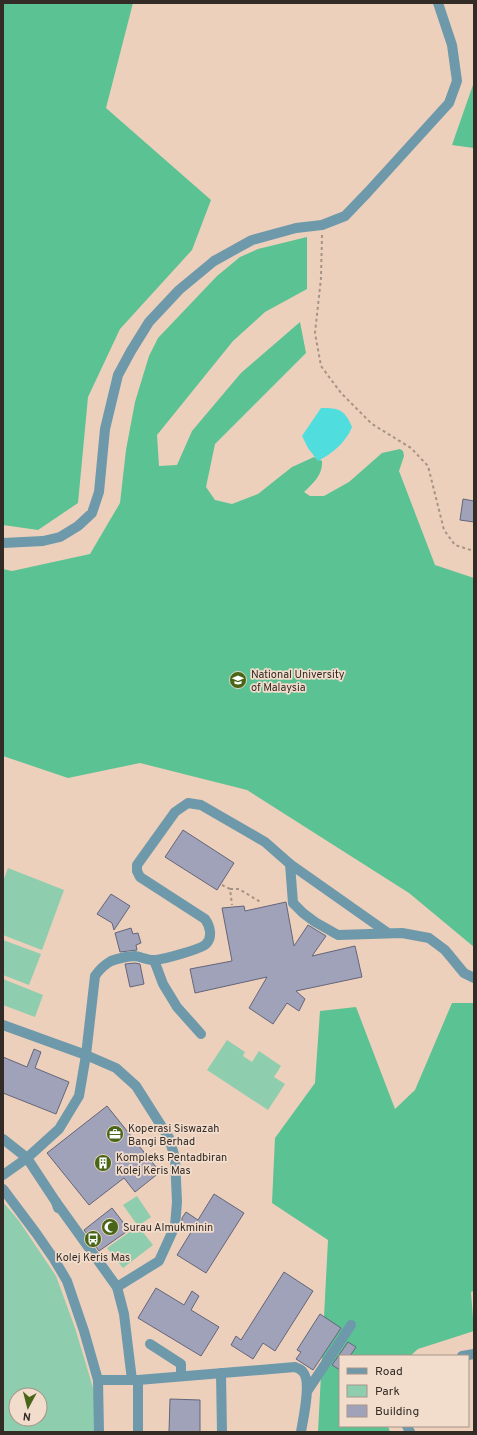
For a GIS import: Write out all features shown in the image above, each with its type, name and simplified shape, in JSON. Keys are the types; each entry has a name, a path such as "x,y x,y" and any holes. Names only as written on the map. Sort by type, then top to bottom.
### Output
{"street":[{"path":"3,543 43,541 60,537 78,526 92,513 100,492 105,429 118,374 150,322 178,290 214,261 252,240 296,228 322,225 345,216 449,103 457,81 452,45 438,3"},
{"path":"3,1175 27,1158 59,1129 79,1096 86,1055 95,976 101,968 111,961 134,956 154,960 205,946 209,940 209,925 205,919 140,877 137,871 137,865 175,812 188,803 201,805 265,842 290,864 388,933"},
{"path":"290,864 293,903 315,922 338,935 402,932 429,938 445,950 464,973 474,978"},
{"path":"154,960 163,984 177,1007 202,1034"},
{"path":"3,1025 86,1055 116,1068 136,1086 169,1138 175,1158 177,1202 175,1226 159,1261 117,1287"},
{"path":"3,1139 27,1158 56,1202 62,1216 98,1266 117,1287 124,1314 135,1380 138,1432"},
{"path":"3,1189 54,1259 66,1281 84,1331 98,1380 99,1432"},
{"path":"308,1390 351,1325"},
{"path":"150,1344 181,1364 182,1376"},
{"path":"98,1380 135,1380 295,1367 305,1373 308,1390 300,1432"},
{"path":"221,1373 222,1432"}],"path":[{"path":"322,225 321,278 315,333 321,366 341,393 372,424 411,448 428,466 444,530 455,545 474,551"},
{"path":"222,885 230,889 239,889 262,903"},
{"path":"230,889 232,905"}],"shaded area":[{"name":"National University of Malaysia","path":"3,3 474,3 474,1432 3,1432"}],"green space":[{"path":"3,3 133,3 106,108 211,200 192,250 120,329 88,397 78,503 38,530 3,525"},
{"path":"474,82 474,148 452,145"},
{"path":"307,237 307,289 265,312 233,341 157,435 159,466 177,465 192,431 241,373 300,322 306,353 215,444 206,487 215,500 232,504 258,494 292,467 314,457 322,461 321,470 317,478 304,492 310,496 324,496 349,482 382,453 400,449 403,451 404,456 399,471 435,565 474,578 474,947 409,893 247,790 140,763 68,778 3,756 3,569 12,571 90,554 120,503 126,450 135,402 149,356 158,338 217,276 240,257 258,249"},
{"path":"8,868 64,890 42,950 3,935 3,881"},
{"path":"3,940 41,954 29,985 3,975"},
{"path":"3,979 43,995 35,1017 3,1005"},
{"path":"452,1003 474,1003 474,1291 471,1292 474,1331 418,1349 411,1355 339,1355 339,1427 388,1427 390,1432 318,1432 328,1240 272,1203 275,1138 315,1083 320,1011 356,1007 395,1109 415,1090"},
{"path":"227,1040 245,1052 243,1056 252,1062 259,1051 281,1066 274,1077 285,1084 268,1110 207,1070"},
{"path":"137,1196 151,1217 138,1226 123,1205"},
{"path":"3,1202 19,1221 56,1276 75,1328 94,1391 94,1432 3,1432"},
{"path":"138,1226 153,1245 123,1268 107,1248"}],"water":[{"path":"321,408 337,409 346,416 352,427 346,438 338,447 318,461 308,448 302,436"}],"building":[{"path":"463,499 474,501 474,522 460,520"},
{"path":"183,830 234,863 217,890 165,857"},
{"path":"111,894 130,906 114,930 112,923 97,914"},
{"path":"286,902 294,946 308,925 326,936 312,956 355,946 362,977 296,991 305,999 299,1011 287,1003 273,1024 249,1008 267,977 195,993 190,969 232,961 222,908 244,906 245,911"},
{"path":"131,928 133,934 138,933 141,943 136,945 137,950 120,952 115,933"},
{"path":"125,964 140,964 144,984 130,987"},
{"path":"34,1049 41,1052 35,1068 69,1082 56,1114 3,1093 3,1057 27,1067"},
{"name":"Kompleks Pentadbiran Kolej Keris Mas","path":"107,1106 160,1172 135,1192 124,1178 89,1205 47,1153"},
{"path":"214,1194 244,1213 206,1273 177,1255 193,1229 182,1222 182,1218 186,1212 198,1220"},
{"name":"Surau Almukminin","path":"112,1208 129,1230 99,1251 84,1230"},
{"path":"284,1272 313,1291 275,1351 263,1343 253,1359 231,1345 236,1336 241,1340"},
{"path":"156,1288 184,1305 192,1291 199,1296 191,1310 219,1327 201,1356 138,1318"},
{"path":"320,1314 341,1328 313,1370 296,1359 301,1352 297,1350"},
{"path":"348,1342 356,1347 351,1355 339,1355 339,1369 332,1365"},
{"path":"170,1399 200,1400 200,1432 169,1432"}],"place":[{"name":"National University of Malaysia","path":"238,680"},
{"name":"Koperasi Siswazah Bangi Berhad","path":"115,1134"},
{"name":"Kompleks Pentadbiran Kolej Keris Mas","path":"103,1163"},
{"name":"Surau Almukminin","path":"110,1227"},
{"name":"Kolej Keris Mas","path":"93,1239"}]}
